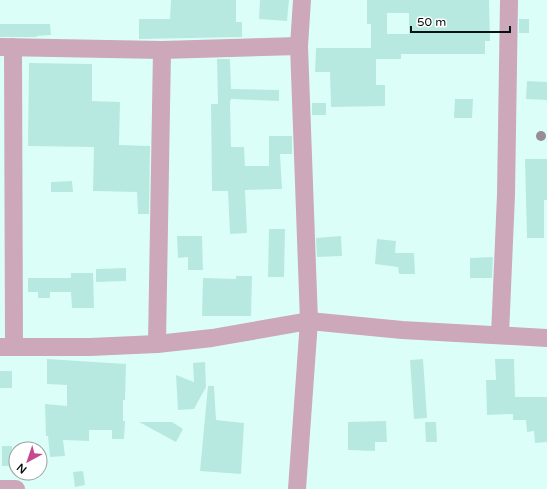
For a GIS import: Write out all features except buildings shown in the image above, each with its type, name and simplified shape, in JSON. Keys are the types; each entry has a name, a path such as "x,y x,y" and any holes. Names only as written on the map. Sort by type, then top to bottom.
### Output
{"street":[{"path":"297,489 309,321 299,46 302,0"},
{"path":"500,335 506,195 509,0"},
{"path":"299,46 162,50 6,47 7,347 157,344 212,338 309,321 402,330 547,338"},
{"path":"157,344 162,50"},
{"path":"0,489 16,489"}]}
